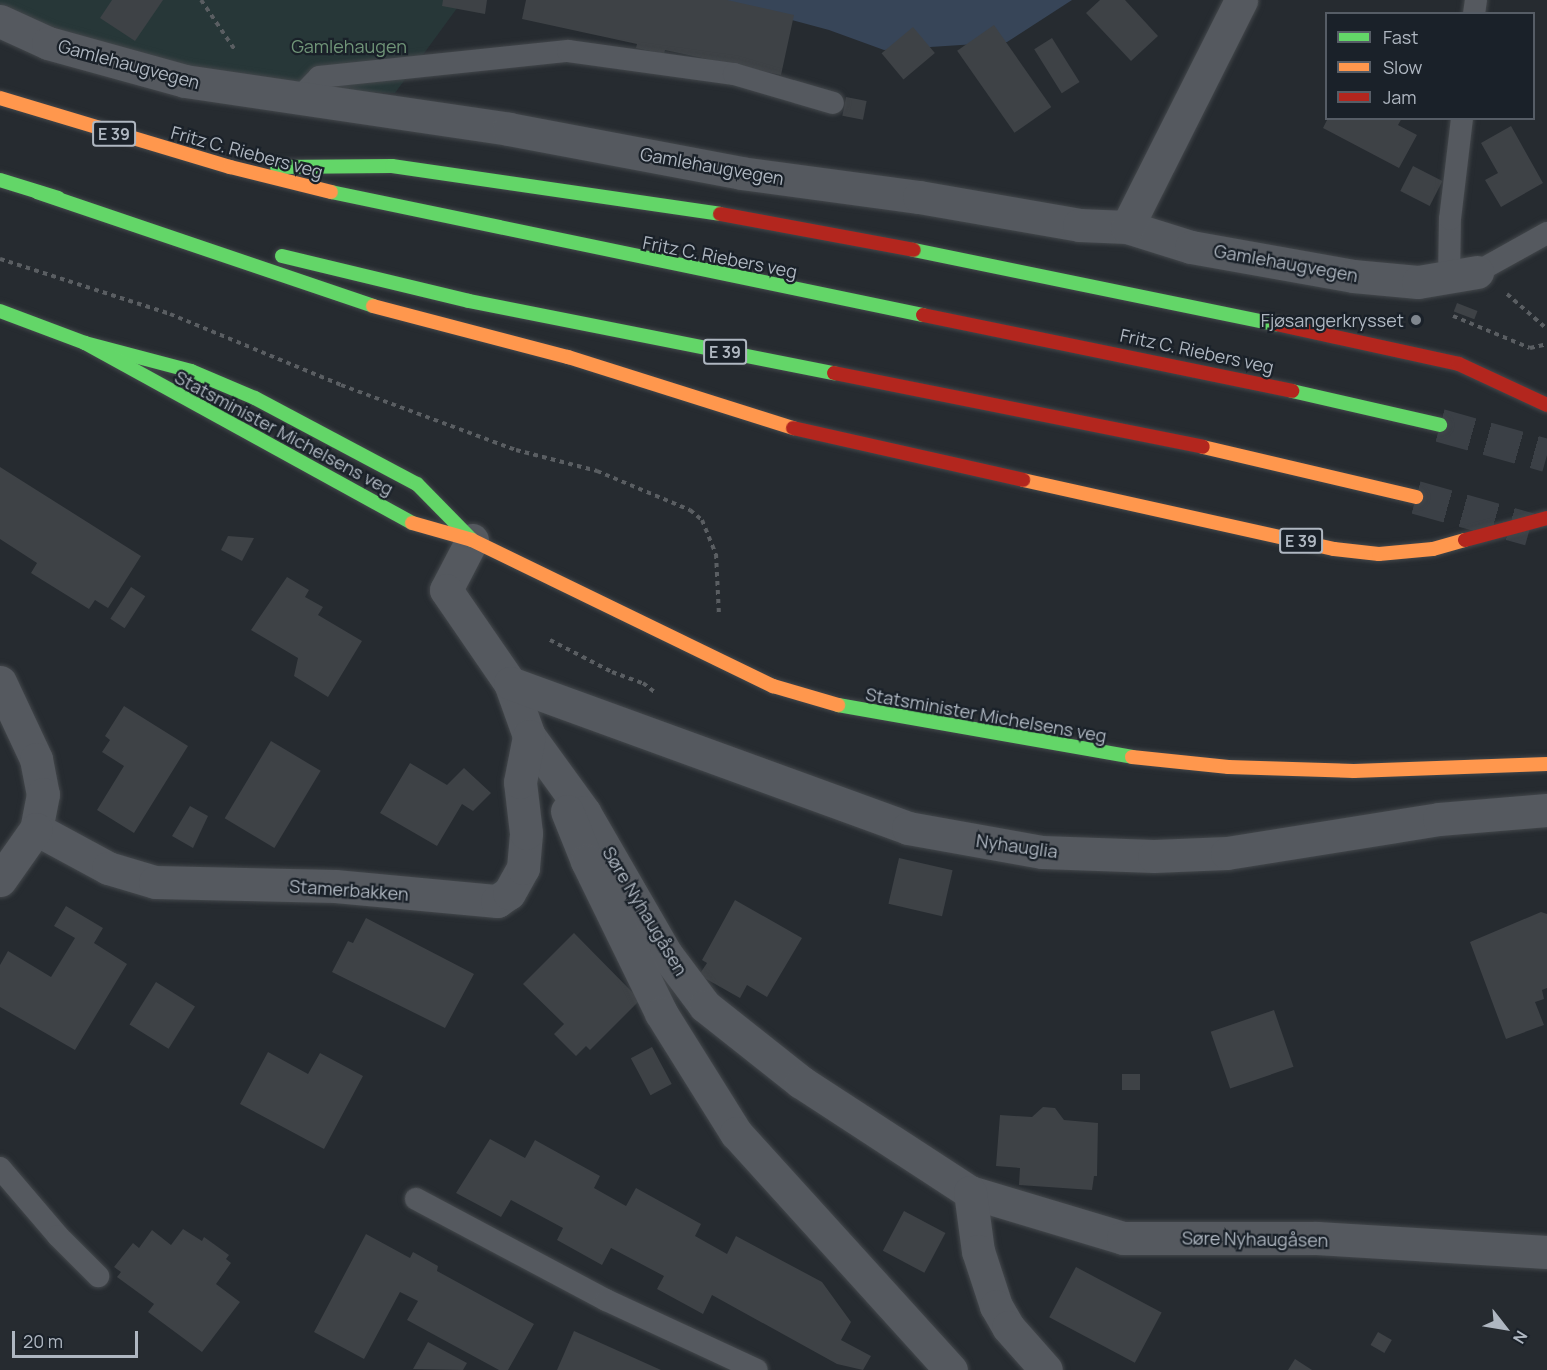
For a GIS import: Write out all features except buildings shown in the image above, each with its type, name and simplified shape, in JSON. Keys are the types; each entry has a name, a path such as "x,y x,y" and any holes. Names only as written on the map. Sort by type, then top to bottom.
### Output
{"main road":[{"name":"Fritz C. Riebers veg","path":"0,98 230,167 496,230 1185,366 1440,425"},
{"name":"E 39","path":"230,167 392,166 735,216 1120,290 1459,364 1547,405"},
{"name":"E 39","path":"0,180 356,302 568,357 779,425 1334,549 1379,554 1433,549 1547,518"},
{"name":"E 39","path":"37,192 258,250 469,301 1156,436 1416,497"},
{"name":"Statsminister Michelsens veg","path":"0,311 86,343 191,371 255,398 417,484 472,540"},
{"name":"Statsminister Michelsens veg","path":"86,343 417,526 472,540 720,663 773,686 849,708 1102,754 1228,767 1365,770 1547,764"},
{"name":"Statsminister Michelsens veg","path":"1530,763 1547,754"}],"street":[{"path":"1126,227 1241,0"},
{"name":"Gamlehaugvegen","path":"0,21 48,43 127,68 185,81 509,129 741,172 919,197 1079,225 1126,227 1191,247 1353,276 1418,282 1463,276"},
{"name":"Søre Nyhaugåsen","path":"472,540 446,590 510,683 529,736 607,848 666,954 705,1006 801,1082 970,1192 1123,1238 1317,1238 1547,1252"},
{"path":"0,682 36,759 43,794 36,829 0,880"},
{"name":"Nyhauglia","path":"510,683 908,828 1042,852 1154,856 1227,853 1439,819 1547,810"},
{"name":"Stamerbakken","path":"36,829 108,867 155,882 335,886 497,901 509,893 523,867 526,833 520,782 529,736"},
{"path":"563,787 570,825 661,1013 736,1133 951,1370"},
{"path":"970,1192 976,1242 996,1306 1008,1327 1046,1370"}],"lane":[{"path":"299,98 319,76 568,51 734,74 833,103"},
{"path":"1462,120 1450,219 1463,276"},
{"name":"Gamlehaugvegen","path":"1463,276 1547,233"},
{"path":"0,1168 58,1236 98,1276"},
{"path":"416,1199 606,1300 757,1370"}],"path":[{"path":"0,259 170,314 341,385 516,450 597,471 690,510 702,520 716,554 719,616"},
{"path":"1463,276 1547,329"},
{"path":"1453,316 1530,348 1547,344"}],"green space":[{"name":"Gamlehaugen","path":"0,0 463,0 395,93 235,88 151,72 0,8"}],"water":[{"path":"717,0 1072,0 1007,42 884,50 829,30"}],"tunnel":[{"path":"1440,425 1547,455"},
{"path":"1416,497 1530,529"}],"traffic: fast":[{"path":"277,167 392,166 720,214"},
{"path":"0,180 58,198"},
{"path":"37,192 373,306"},
{"path":"331,192 923,315"},
{"path":"914,250 1276,324"},
{"path":"282,256 469,301 834,373"},
{"path":"0,311 85,343 191,371 255,398 417,484 472,540"},
{"path":"85,343 412,523"},
{"path":"1292,391 1440,425"},
{"path":"838,705 1132,757"}],"traffic: slow":[{"path":"0,98 230,167 331,192"},
{"path":"373,306 568,357 793,428"},
{"path":"1203,447 1416,497"},
{"path":"1023,480 1334,549 1379,554 1433,549 1465,540"},
{"path":"412,523 472,540 773,686 838,705"},
{"path":"1132,757 1228,767 1354,771 1547,764"}],"traffic: jam":[{"path":"720,214 914,250"},
{"path":"923,315 1292,391"},
{"path":"1276,324 1459,364 1547,405"},
{"path":"834,373 1203,447"},
{"path":"793,428 1023,480"},
{"path":"1465,540 1547,518"}],"place":[{"name":"Fjøsangerkrysset","path":"1416,320"}]}
